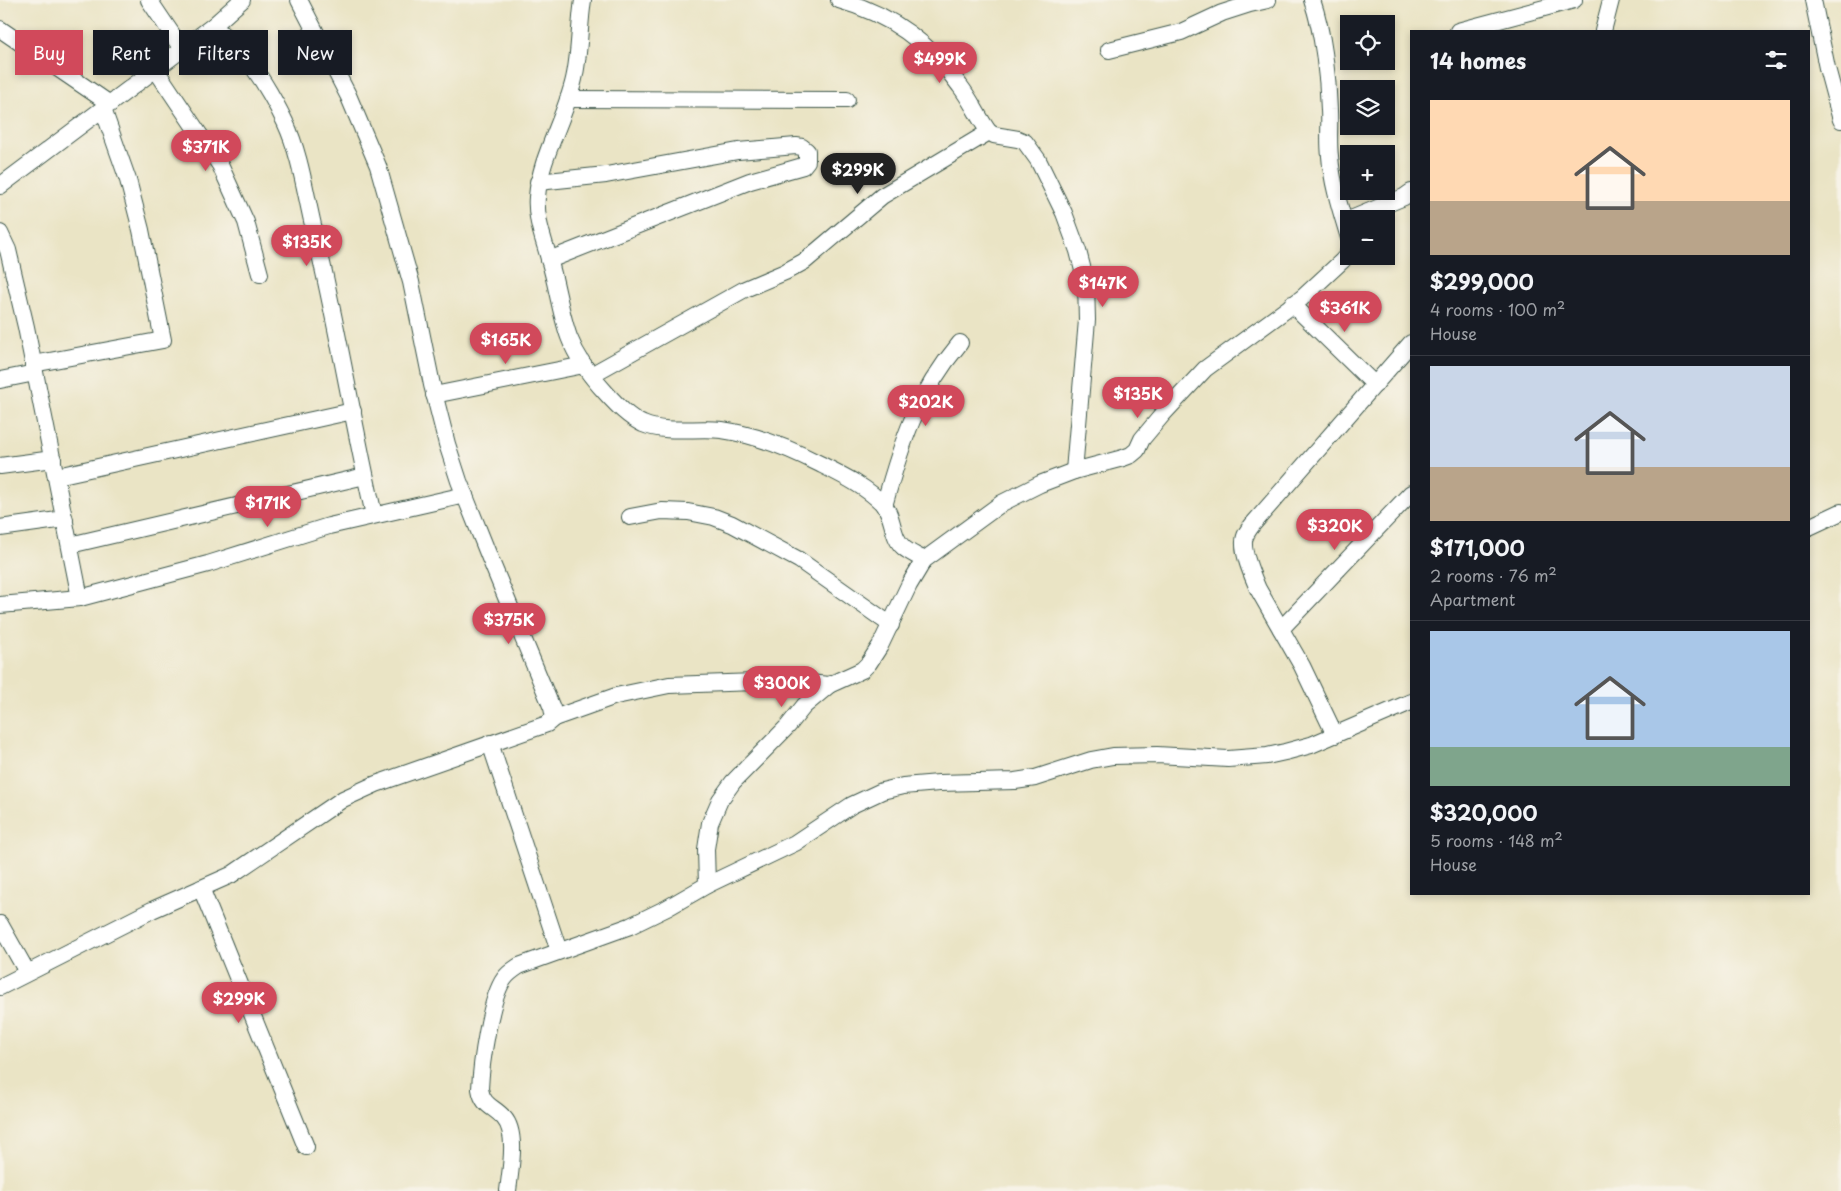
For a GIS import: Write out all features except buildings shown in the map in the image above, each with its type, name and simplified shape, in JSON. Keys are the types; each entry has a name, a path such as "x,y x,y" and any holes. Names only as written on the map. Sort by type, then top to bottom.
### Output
{"street":[{"path":"149,0 179,45"},
{"path":"208,30 242,0"},
{"path":"299,0 344,87 366,134 378,166 411,282 434,395 447,444 464,495 552,708 554,718"},
{"path":"583,0 574,80 554,142 544,163 538,182 536,200 539,224 568,334 588,370 616,404 642,423 654,428 722,430 756,436 781,445 861,486 884,506 898,541 903,548 924,560"},
{"path":"839,0 858,5 904,29 928,47 945,65 962,88 989,132 994,136 1018,139 1025,142 1038,160 1064,213 1078,251 1086,282 1087,320 1074,471"},
{"path":"1109,50 1181,32 1222,13 1268,0"},
{"path":"1312,0 1319,25 1324,64 1329,109 1332,172 1345,210"},
{"path":"1462,30 1574,0"},
{"path":"1602,30 1611,0"},
{"path":"1813,0 1827,68 1841,120"},
{"path":"213,26 235,45 252,65 286,124 319,246 374,515"},
{"path":"0,29 106,106 141,230 163,340 34,369 0,380"},
{"path":"169,60 179,51"},
{"path":"0,186 149,75"},
{"path":"159,75 220,165 246,222 260,274"},
{"path":"568,99 847,100"},
{"path":"434,395 588,370 745,289 786,272 805,261 882,196 989,132"},
{"path":"538,182 606,175 738,151 796,146 802,147 807,151 807,161 803,166 750,181 550,260"},
{"path":"1372,210 1410,193"},
{"path":"0,233 8,250 53,459 80,598"},
{"path":"707,885 706,849 710,823 720,800 733,782 788,726 804,706 829,685 862,670 880,646 909,585 924,560 1002,503 1040,484 1074,471 1123,458 1137,450 1142,438 1205,369 1302,298 1340,263"},
{"path":"1292,304 1375,385"},
{"path":"884,506 897,458 919,404 934,377 960,344"},
{"path":"1335,735 1302,666 1252,576 1244,541 1247,533 1333,431 1410,344"},
{"path":"56,476 354,411"},
{"path":"0,466 53,459"},
{"path":"70,545 365,476"},
{"path":"1281,630 1410,494"},
{"path":"0,605 80,598 208,564 329,526 464,495"},
{"path":"630,516 662,511 688,512 714,517 732,524 800,560 891,625"},
{"path":"1810,527 1841,512"},
{"path":"0,528 65,519"},
{"path":"0,986 152,910 231,875 343,799 376,784 547,724 554,718 616,696 669,685 788,680 829,685"},
{"path":"508,1191 512,1151 509,1126 505,1118 487,1106 481,1097 480,1090 491,1015 496,995 503,980 510,972 539,958 630,926 667,908 707,885 794,843 852,805 889,790 903,786 939,783 1028,779 1091,760 1112,756 1156,755 1228,759 1267,756 1302,747 1335,735 1410,702"},
{"path":"490,743 559,951"},
{"path":"201,888 306,1148"},
{"path":"0,924 27,972"}]}
